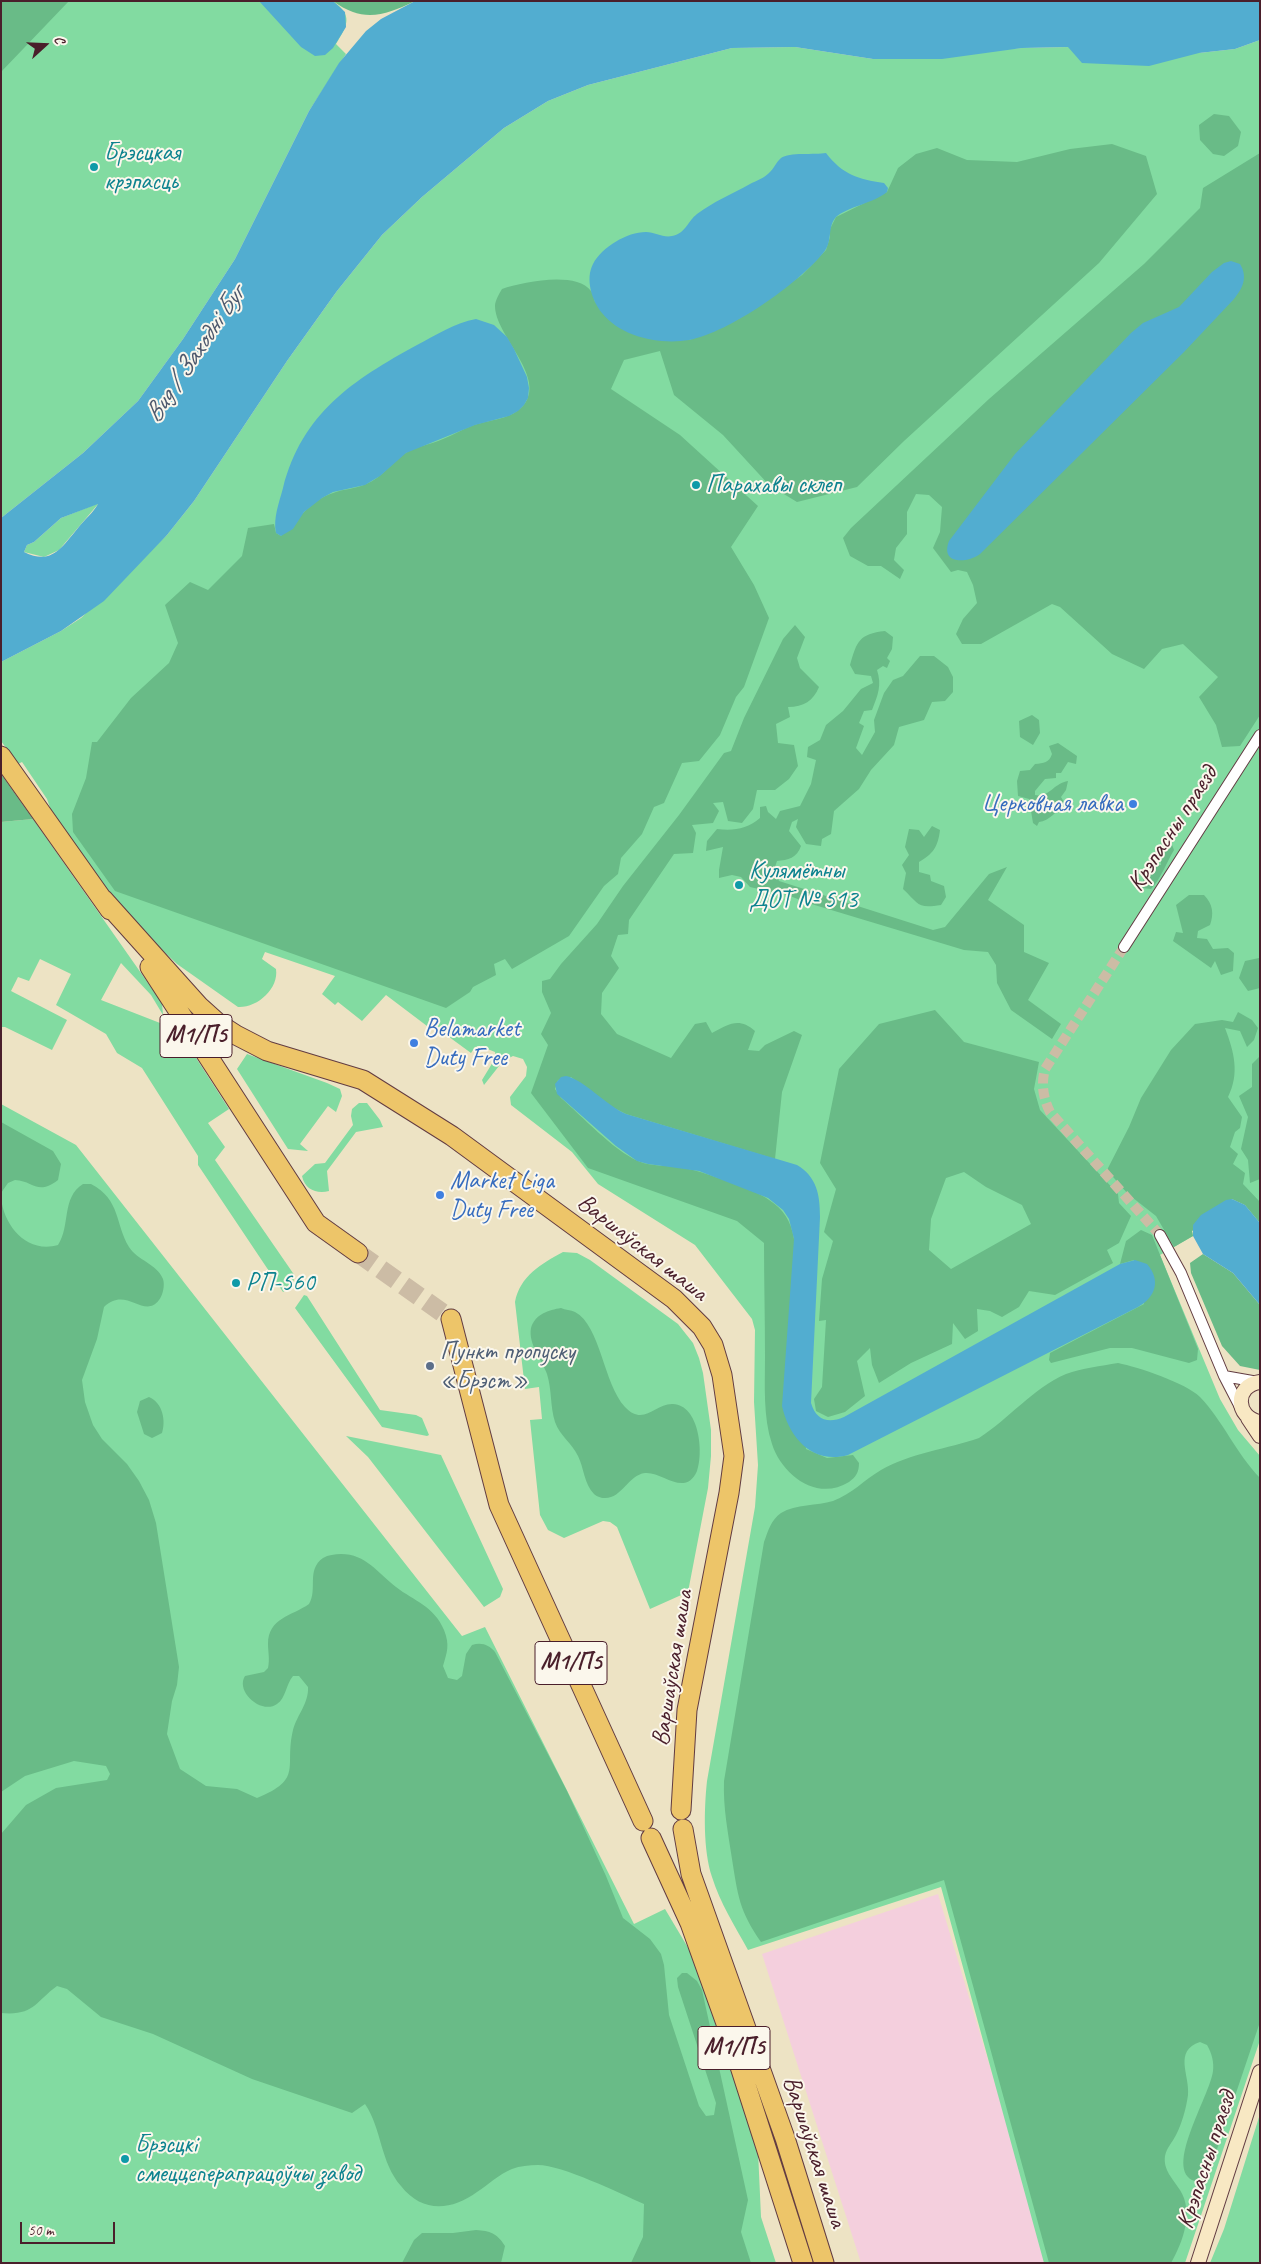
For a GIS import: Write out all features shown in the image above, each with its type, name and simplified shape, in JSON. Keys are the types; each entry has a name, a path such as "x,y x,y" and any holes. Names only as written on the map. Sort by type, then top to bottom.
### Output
{"highway":[{"name":"Варшаўская шаша","path":"1,756 103,899 180,1012 316,1223 358,1253"},
{"name":"Варшаўская шаша","path":"103,899 168,973 219,1024 244,1040 267,1051 363,1080 449,1134 674,1299 694,1317 709,1337 722,1375 734,1456 729,1493 687,1710 682,1820 692,1874 785,2138 824,2263"},
{"name":"Варшаўская шаша","path":"451,1319 499,1505 643,1821"},
{"name":"Варшаўская шаша","path":"651,1838 690,1923 722,2012 803,2263"}],"street":[{"name":"Крэпасны праезд","path":"1124,947 1260,735"},
{"path":"1160,1235 1181,1273 1224,1376 1260,1436"},
{"path":"1224,1376 1260,1382"},
{"path":"1249,1416 1241,1395 1249,1385 1260,1382"},
{"name":"Крэпасны праезд","path":"1198,2263 1260,2072"}],"shaded area":[{"path":"938,1894 1049,2263 861,2263 762,1954"}],"green space":[{"path":"1,1 333,1 344,11 346,16 346,26 336,44 346,54 309,111 235,259 183,339 138,401 83,453 1,518"},
{"path":"1,1 69,1 1,72"},
{"path":"333,1 415,1 383,13 364,15 344,8"},
{"path":"1260,40 1260,1223 1245,1205 1232,1199 1192,1231 1193,1236 1160,1255 1220,1399 1238,1430 1260,1456 1260,2040 1185,2263 1044,2263 941,1887 748,1950 715,1887 707,1855 705,1829 707,1781 755,1507 758,1465 754,1402 755,1330 752,1319 695,1245 598,1184 572,1152 511,1105 510,1097 526,1076 527,1067 523,1059 513,1056 503,1061 484,1085 482,1080 496,1057 495,1052 480,1046 475,1047 471,1053 430,1023 427,1026 386,995 362,1021 338,1002 335,1005 322,994 335,976 265,952 262,959 276,969 274,984 259,1001 238,1007 177,964 122,912 53,816 47,799 22,762 18,764 1,741 1,662 61,631 81,618 167,535 194,501 287,361 337,291 382,235 422,197 504,128 548,101 588,85 732,48 795,47 873,59 1022,48 1069,47 1199,53 1235,49"},
{"path":"1214,114 1229,116 1241,132 1238,146 1224,156 1213,154 1200,140 1199,125"},
{"path":"1112,144 1146,156 1157,194 1099,263 904,441 857,487 797,502 769,485 723,435 674,395 660,351 624,360 611,389 680,435 758,506 731,547 754,585 769,618 744,687 736,697 720,735 699,761 682,763 664,803 654,807 642,834 621,858 618,874 604,886 569,936 512,969 505,959 494,964 496,975 473,987 470,992 446,1008 115,891 73,832 72,814 86,778 92,742 97,742 131,698 169,663 178,643 165,605 190,582 208,590 242,556 248,528 274,524 276,533 281,536 305,512 325,496 366,484 381,475 409,451 474,425 511,415 523,406 530,389 528,377 497,317 495,304 502,289 535,281 574,281 584,285 591,291 595,302 689,340 723,327 740,318 802,275 826,250 830,229 836,217 887,192 898,168 916,154 937,148 967,160 1017,162 1070,149"},
{"path":"1260,153 1260,715 1240,746 1222,747 1216,725 1199,697 1218,677 1183,644 1162,649 1144,669 1112,654 1060,607 1052,604 981,644 962,644 956,634 963,619 977,603 973,585 967,572 958,570 951,572 933,548 940,532 942,507 929,495 916,494 907,512 907,534 896,548 894,560 904,570 900,579 881,566 868,566 850,556 843,538 851,528 989,399 1144,264 1200,208 1203,188"},
{"path":"99,503 59,550 44,557 24,552 27,545 34,542 61,518"},
{"path":"795,625 805,637 797,658 800,668 819,687 814,696 807,702 799,706 788,707 790,717 776,724 778,743 794,745 798,766 789,779 775,790 757,790 753,809 742,823 728,821 723,802 713,803 719,811 713,823 692,825 696,833 693,853 674,854 629,920 628,934 618,935 611,956 619,968 602,993 601,1014 617,1034 671,1058 695,1024 706,1022 712,1033 734,1023 744,1024 755,1031 748,1050 759,1051 765,1045 794,1031 802,1035 782,1092 775,1159 626,1114 610,1106 571,1077 558,1080 555,1089 561,1098 598,1132 628,1156 649,1164 694,1170 739,1185 761,1195 779,1208 786,1216 794,1239 806,1449 827,1458 853,1455 859,1463 857,1474 849,1482 825,1489 813,1487 792,1475 777,1455 769,1434 765,1401 764,1243 737,1221 588,1168 531,1093 548,1045 541,1034 551,1013 542,992 542,981 550,979 597,924 623,886 679,815 724,753 731,751 744,718 783,639"},
{"path":"885,631 893,637 892,649 887,658 890,661 887,668 883,666 877,670 879,690 876,700 872,710 864,711 859,723 864,726 856,748 862,755 875,732 874,720 884,693 893,680 903,676 920,656 934,656 948,667 953,677 953,692 945,701 932,702 924,720 899,727 894,745 871,770 859,789 834,811 831,834 822,839 821,846 806,844 796,827 798,819 792,822 789,831 801,846 792,858 777,861 774,870 779,881 933,930 945,927 989,874 1007,867 988,900 1024,925 1024,952 1049,963 1028,1000 1061,1024 1052,1039 1011,1010 997,983 996,965 988,952 964,950 808,903 777,891 772,892 750,887 741,877 732,875 719,878 723,847 706,851 707,841 717,829 729,830 750,825 760,818 760,807 766,806 768,812 776,819 780,811 800,806 811,784 816,760 807,757 808,747 820,740 826,725 843,711 861,689 873,683 871,676 855,674 850,665 857,644 870,634"},
{"path":"1032,715 1039,720 1040,733 1033,745 1020,737 1019,721"},
{"path":"1058,743 1077,756 1076,764 1068,762 1061,773 1056,773 1056,778 1045,779 1035,791 1035,795 1044,794 1059,784 1068,781 1066,790 1061,797 1064,802 1053,815 1039,822 1037,826 1033,823 1029,799 1018,796 1017,781 1020,771 1030,770 1035,764 1048,761 1052,754 1049,746"},
{"path":"1,774 33,819 1,822"},
{"path":"33,819 162,1003 163,1015 151,995 121,963 101,1000 178,1030 229,1109 208,1123 225,1147 215,1160 295,1276 291,1288 283,1292 198,1165 198,1156 142,1068 117,1053 106,1034 56,1005 71,974 40,959 29,981 18,977 11,991 67,1020 52,1050 5,1027 1,1027 1,822"},
{"path":"932,826 940,830 938,841 931,853 919,862 919,872 930,875 931,881 944,886 946,897 941,905 923,906 903,889 906,873 902,865 909,855 905,847 909,829 919,830 924,837"},
{"path":"1171,842 1174,850 1158,880 1151,889 1142,888 1146,864 1161,865 1160,856 1164,845"},
{"path":"1189,895 1204,895 1212,909 1210,925 1198,931 1197,938 1207,939 1213,949 1228,948 1234,953 1233,971 1221,975 1215,961 1211,968 1173,941 1176,932 1183,933 1176,905"},
{"path":"1259,958 1260,988 1248,991 1239,978 1245,961"},
{"path":"935,1010 964,1042 1039,1062 1034,1089 1040,1110 1118,1194 1119,1203 1131,1216 1119,1243 1107,1250 1113,1263 1055,1295 1029,1291 1019,1307 1002,1317 990,1311 977,1309 978,1331 965,1339 953,1323 952,1344 911,1363 879,1383 872,1365 870,1348 857,1361 865,1396 845,1412 828,1417 816,1411 814,1399 822,1387 826,1320 819,1321 822,1279 833,1241 824,1232 836,1189 820,1163 839,1069 879,1024","holes":["964,1172 986,1187 1022,1205 1031,1224 951,1269 929,1250 931,1219 946,1178"]},
{"path":"1238,1012 1252,1020 1258,1028 1254,1040 1247,1047 1240,1031 1225,1028 1233,1054 1235,1071 1232,1088 1228,1097 1242,1117 1240,1128 1235,1132 1230,1147 1238,1154 1233,1164 1245,1173 1243,1184 1260,1202 1260,1223 1245,1205 1232,1199 1192,1231 1193,1236 1174,1247 1156,1216 1128,1194 1107,1170 1129,1127 1141,1098 1171,1050 1195,1024 1222,1020 1233,1022"},
{"path":"247,1054 340,1089 342,1096 336,1112 328,1106 300,1144 308,1151 288,1149 237,1069"},
{"path":"1260,1056 1260,1179 1250,1183 1248,1160 1241,1149 1248,1117 1239,1096 1252,1087 1252,1064"},
{"path":"359,1103 367,1103 383,1127 356,1132 327,1171 329,1191 320,1192 312,1190 306,1185 302,1176 315,1164 325,1163 353,1125 352,1109"},
{"path":"1,1104 76,1145 462,1636 485,1627 634,1924 665,1909 693,1956 758,2151 761,2217 776,2263 1,2263"},
{"path":"1,1122 53,1151 61,1164 58,1180 51,1185 40,1187 15,1180 8,1183 1,1193"},
{"path":"83,1184 91,1184 108,1197 113,1205 129,1247 152,1266 164,1281 162,1295 153,1305 141,1305 120,1299 112,1301 104,1307 97,1339 82,1380 85,1402 93,1425 102,1439 127,1464 139,1481 149,1500 156,1523 179,1667 167,1734 180,1769 206,1786 237,1789 257,1798 281,1785 287,1778 293,1730 305,1704 308,1687 299,1676 293,1676 280,1701 271,1707 264,1707 247,1695 243,1682 245,1676 264,1672 268,1668 268,1644 272,1628 282,1619 309,1604 313,1592 315,1568 327,1556 339,1554 358,1557 435,1615 444,1630 447,1640 447,1652 443,1666 448,1678 457,1680 462,1676 466,1654 472,1645 482,1644 493,1650 567,1791 623,1918 650,1939 661,1954 664,1965 669,2015 699,2106 706,2116 714,2115 716,2103 678,1987 677,1978 682,1973 687,1973 697,1981 702,1990 748,2200 741,2232 751,2263 631,2263 643,2237 644,2204 591,2180 548,2166 521,2166 507,2171 477,2192 457,2203 447,2206 427,2205 409,2195 394,2177 375,2124 365,2104 352,2113 252,2079 153,2034 101,2017 67,1989 57,1986 27,2010 1,2013 1,1834 26,1805 56,1788 107,1780 110,1774 106,1766 74,1761 25,1776 1,1792 1,1198 3,1208 12,1228 27,1241 47,1247 58,1245 62,1237 69,1204 76,1190"},
{"path":"1141,1230 1152,1235 1198,1349 1197,1360 1189,1363 1132,1348 1110,1348 1051,1363 1049,1360 1050,1353 1144,1304 1134,1260 1120,1264 1126,1241"},
{"path":"563,1252 577,1253 590,1260 678,1324 693,1343 703,1373 711,1430 711,1456 708,1488 688,1592 650,1609 617,1527 610,1522 603,1521 564,1538 548,1530 540,1515 530,1420 542,1419 539,1387 525,1389 515,1302 527,1278 539,1266"},
{"path":"1203,1254 1233,1273 1260,1305 1260,1370 1240,1366 1222,1346 1191,1273 1190,1263"},
{"path":"304,1295 307,1296 380,1410 416,1415 422,1418 429,1435 382,1427 295,1308"},
{"path":"561,1308 575,1312 584,1319 591,1329 618,1397 632,1413 644,1415 673,1404 682,1406 689,1412 697,1431 700,1453 697,1471 692,1479 680,1483 652,1473 645,1473 634,1478 616,1495 604,1498 594,1494 586,1481 578,1456 555,1422 547,1374 532,1340 531,1328 536,1319 547,1312"},
{"path":"1118,1363 1173,1381 1200,1397 1216,1416 1251,1468 1260,1478 1260,2022 1208,2174 1195,2181 1186,2174 1183,2163 1185,2148 1210,2082 1213,2064 1207,2045 1200,2042 1187,2051 1185,2057 1188,2087 1186,2105 1182,2121 1165,2156 1167,2170 1180,2190 1186,2208 1183,2236 1171,2263 1049,2263 944,1880 761,1942 748,1921 738,1893 726,1820 724,1781 764,1542 775,1519 781,1513 793,1508 827,1503 840,1498 881,1470 904,1459 979,1438 1032,1395 1066,1374"},
{"path":"149,1397 158,1403 164,1423 162,1433 152,1438 144,1434 137,1412 140,1401"},
{"path":"346,1436 441,1455 503,1589 500,1597 484,1607 368,1457"},
{"path":"1260,2114 1260,2263 1210,2263 1224,2229"},
{"path":"476,2230 485,2231 499,2238 505,2246 501,2263 402,2263 414,2240 422,2233 453,2233"}],"water":[{"path":"259,1 333,1 345,12 346,27 333,48 325,55 315,56 301,47"},
{"name":"Bug / Заходні Буг","path":"415,1 1260,1 1260,40 1235,49 1199,53 1149,66 1082,63 1068,47 1022,48 942,59 873,59 795,47 732,48 588,85 548,101 504,128 422,197 382,235 337,291 287,361 194,501 167,535 104,601 61,631 1,662 1,518 83,453 138,401 183,339 235,259 309,111 339,63 366,31 381,19","holes":["98,504 67,542 56,552 42,557 24,552 27,545 34,542 61,518"]},
{"path":"826,153 839,166 852,175 884,183 888,188 887,192 836,217 833,221 827,248 824,252 798,278 762,305 743,317 706,335 678,341 654,340 630,333 610,321 598,308 591,290 591,270 597,258 609,246 623,238 639,233 649,232 662,236 676,235 703,210 767,175 781,158 790,155"},
{"path":"1231,261 1240,264 1244,273 1242,287 1234,299 1184,352 980,554 962,560 951,558 947,549 949,541 1015,454 1131,333 1143,323 1179,307 1212,272 1224,263"},
{"path":"476,319 494,325 507,337 514,349 527,377 529,388 528,398 524,405 509,416 475,425 406,453 380,476 365,485 333,492 322,498 304,512 293,529 281,536 276,533 277,510 292,462 303,439 317,419 351,386 394,358 446,330"},
{"path":"566,1076 580,1082 626,1114 797,1165 809,1175 818,1194 820,1217 811,1403 819,1417 823,1419 833,1420 844,1417 1120,1264 1135,1260 1147,1264 1154,1276 1154,1288 1149,1298 1138,1307 848,1455 824,1456 804,1446 797,1438 790,1429 782,1406 794,1239 789,1219 783,1210 768,1198 699,1171 637,1161 616,1146 557,1094 555,1084 561,1077"},
{"path":"1232,1199 1245,1205 1260,1223 1260,1305 1233,1273 1203,1254 1193,1236 1193,1225 1201,1215 1226,1200"}],"tunnel":[{"path":"1124,947 1045,1069 1043,1091 1050,1112 1160,1235"},
{"path":"358,1253 451,1319"}],"place":[{"name":"Брэсцкая крэпасць","path":"94,167"},
{"name":"Парахавы склеп","path":"696,485"},
{"name":"Церковная лавка","path":"1133,804"},
{"name":"Кулямётны ДОТ № 513","path":"739,885"},
{"name":"Belamarket Duty Free","path":"414,1043"},
{"name":"Market Liga Duty Free","path":"440,1195"},
{"name":"РП-560","path":"236,1283"},
{"name":"Пункт пропуску «Брэст»","path":"430,1366"},
{"name":"Брэсцкі смеццеперапрацоўчы завод","path":"125,2159"}]}
